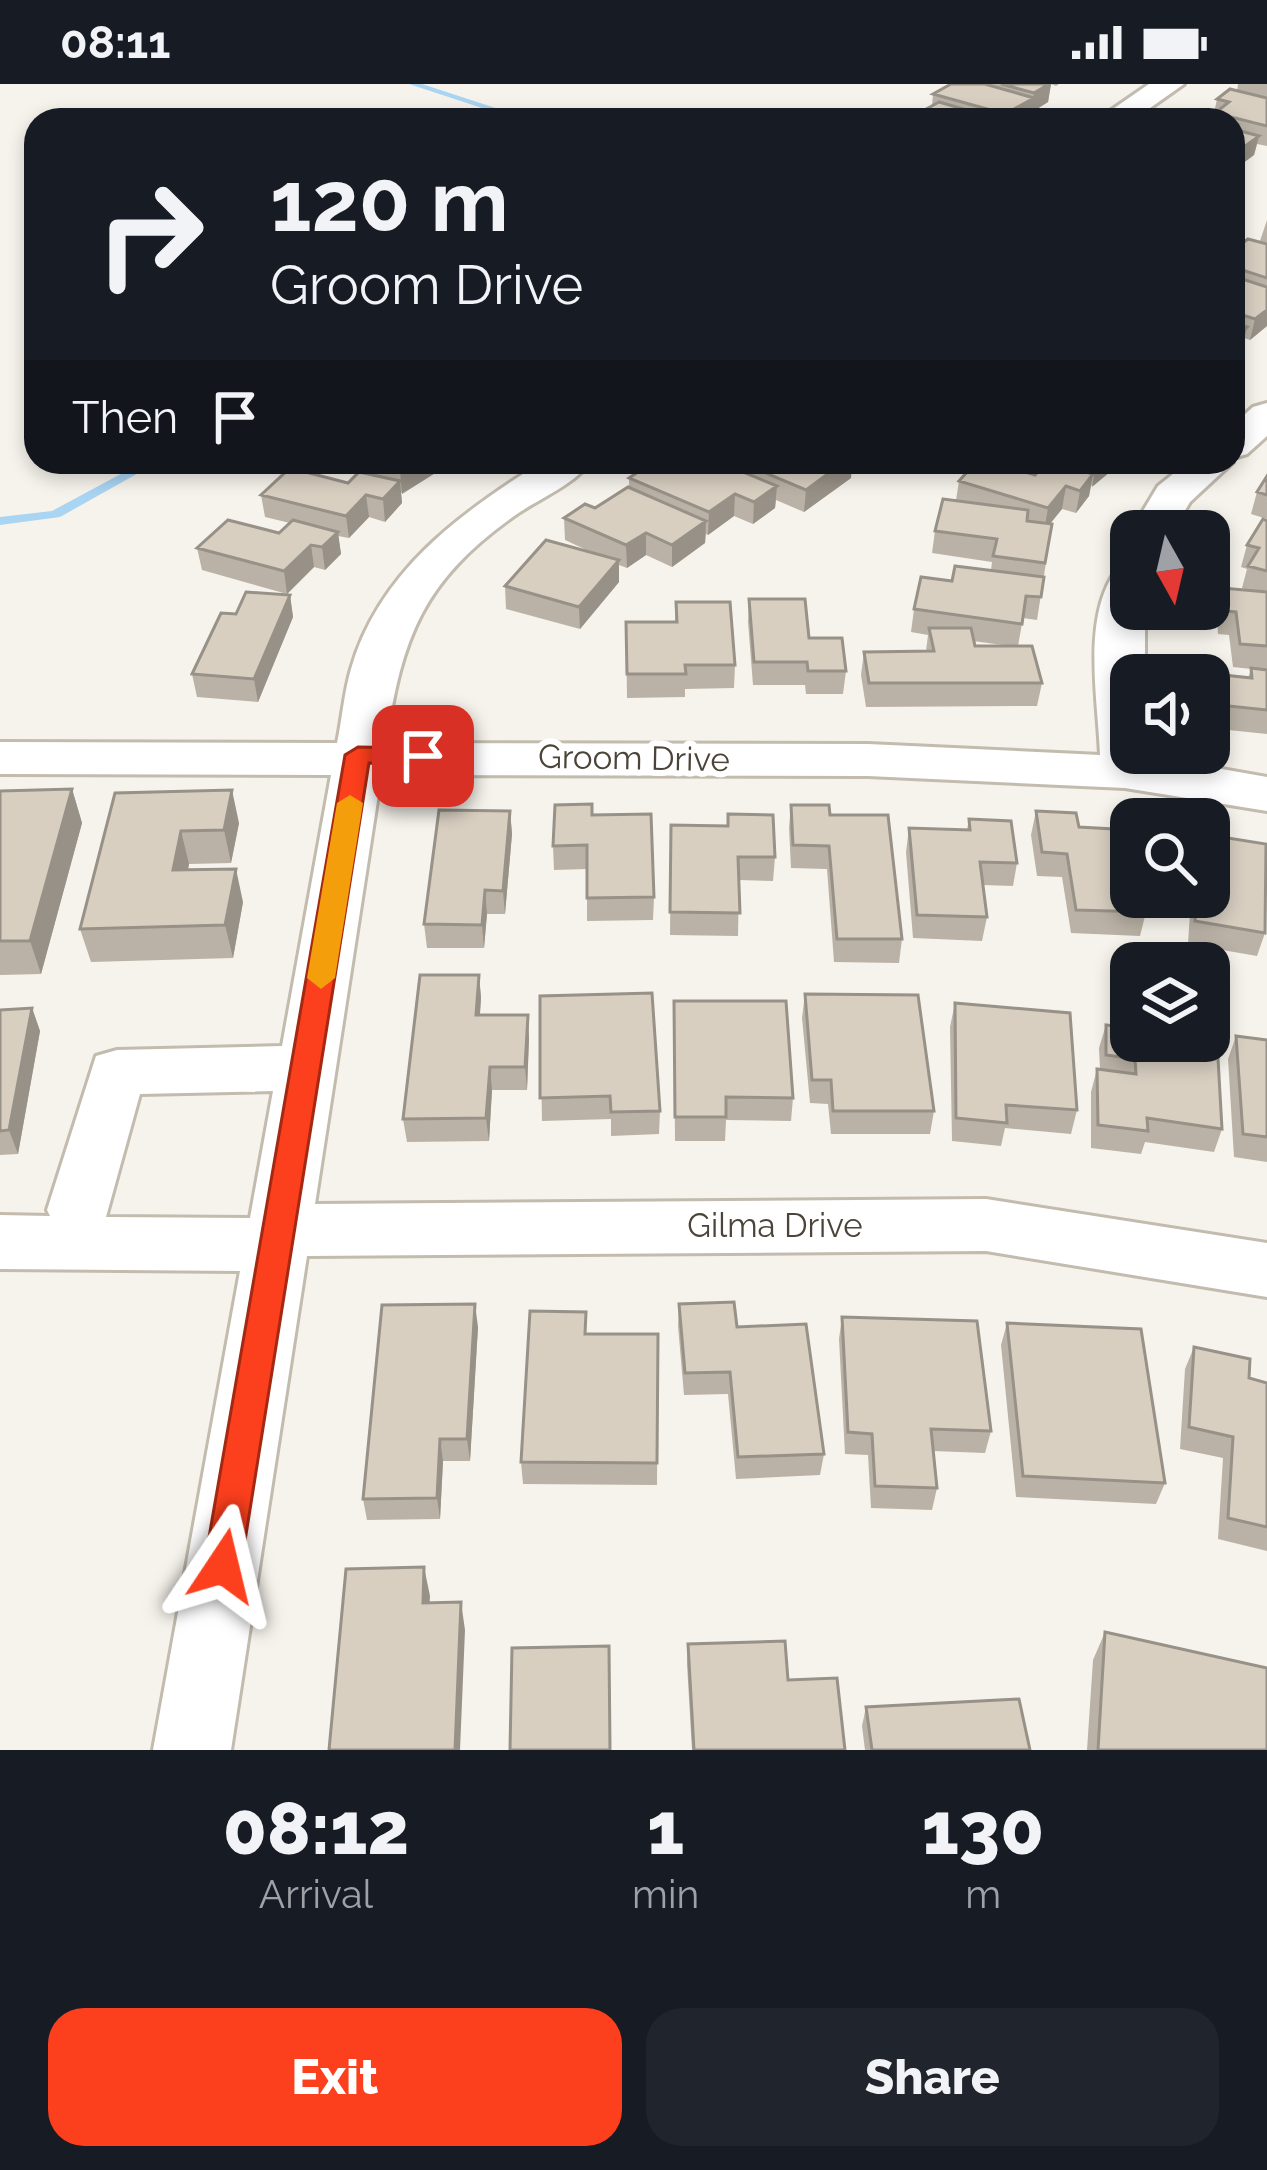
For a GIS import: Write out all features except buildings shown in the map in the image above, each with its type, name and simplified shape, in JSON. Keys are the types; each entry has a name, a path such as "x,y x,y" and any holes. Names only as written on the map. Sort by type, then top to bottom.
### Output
{"street":[{"path":"1131,108 1169,84"},
{"path":"192,1750 374,669 391,620 417,577 451,541 552,474"},
{"path":"1164,510 1173,495 1201,474"},
{"name":"Groom Drive","path":"0,758 358,755 868,760 1110,771"},
{"name":"Groom Drive","path":"1138,774 1267,794"},
{"path":"78,1210 117,1072 306,1068"},
{"name":"Gilma Drive","path":"0,1243 986,1225 1267,1270"}],"waterway":[{"path":"413,84 489,108"},
{"path":"0,521 55,514 130,474"}],"slow traffic":[{"path":"321,978 350,803"}],"route":[{"path":"223,1566 358,755 423,756"}]}
